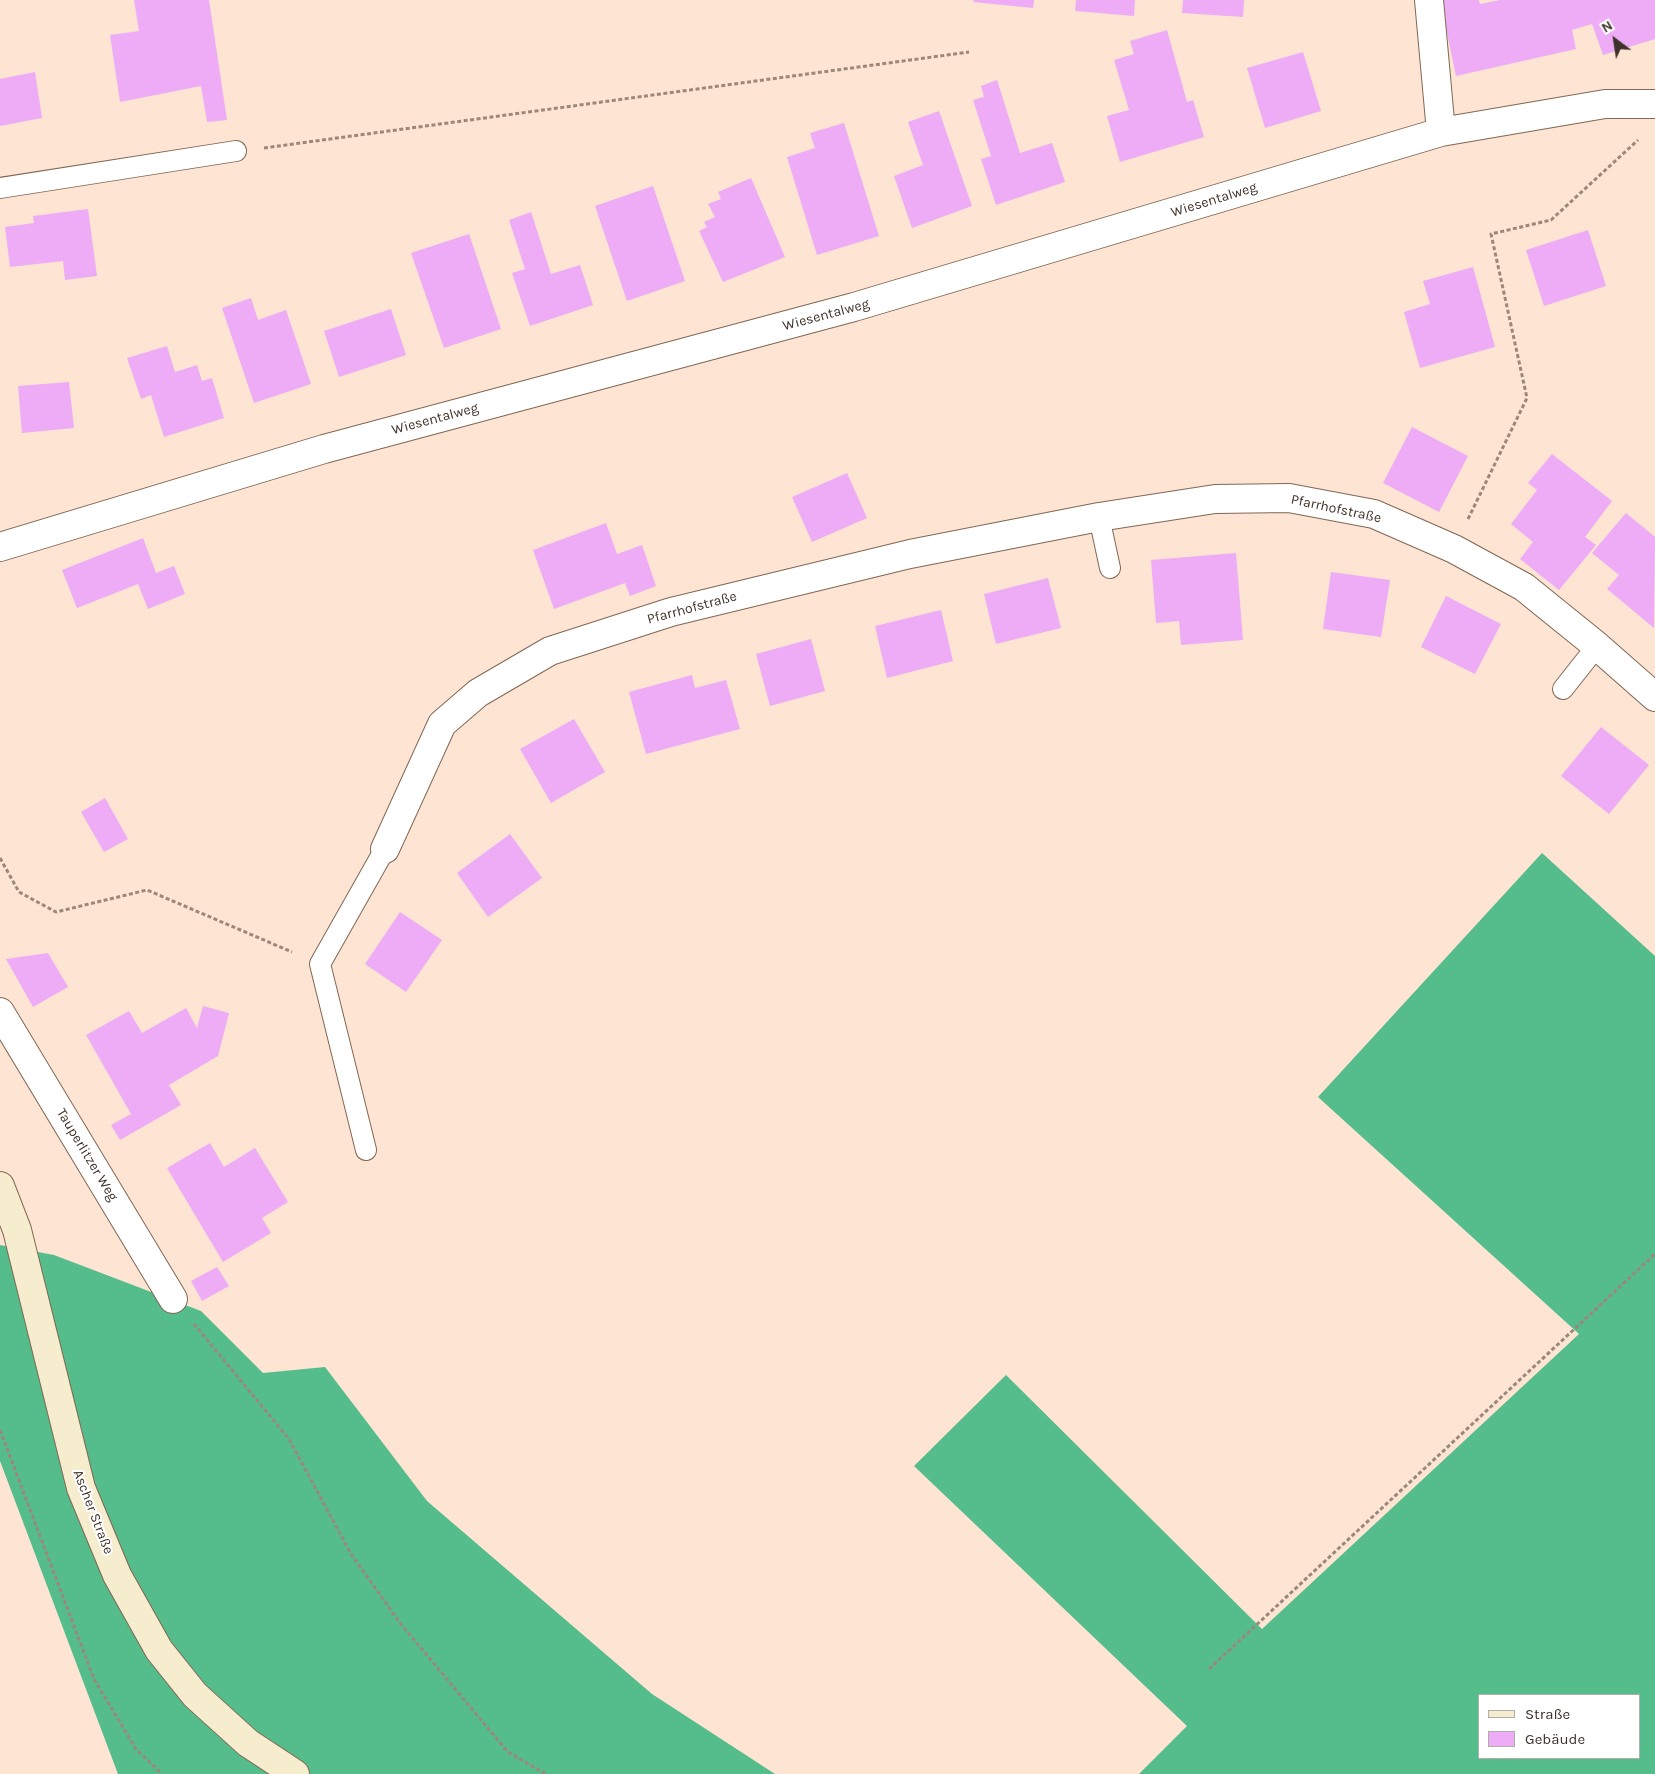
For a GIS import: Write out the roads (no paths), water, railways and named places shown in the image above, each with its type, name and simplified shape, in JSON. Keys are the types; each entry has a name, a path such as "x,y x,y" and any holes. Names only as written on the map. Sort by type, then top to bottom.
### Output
{"street":[{"path":"1429,0 1440,132"},
{"name":"Wiesentalweg","path":"0,547 324,449 854,307 1440,132 1605,104 1655,104"},
{"name":"Pfarrhofstraße","path":"385,849 442,724 478,693 550,651 671,612 910,554 1099,517 1214,499 1289,498 1374,514 1454,548 1524,587 1597,646 1655,697"},
{"name":"Tauperlitzer Weg","path":"0,1012 173,1299"},
{"name":"Ascher Straße","path":"0,1186 17,1230 81,1488 117,1575 159,1650 196,1695 248,1743 295,1774"}],"lane":[{"path":"0,188 236,151"},
{"path":"1099,517 1110,568"},
{"path":"1563,689 1597,646"},
{"path":"366,1150 320,964 385,849"}]}
